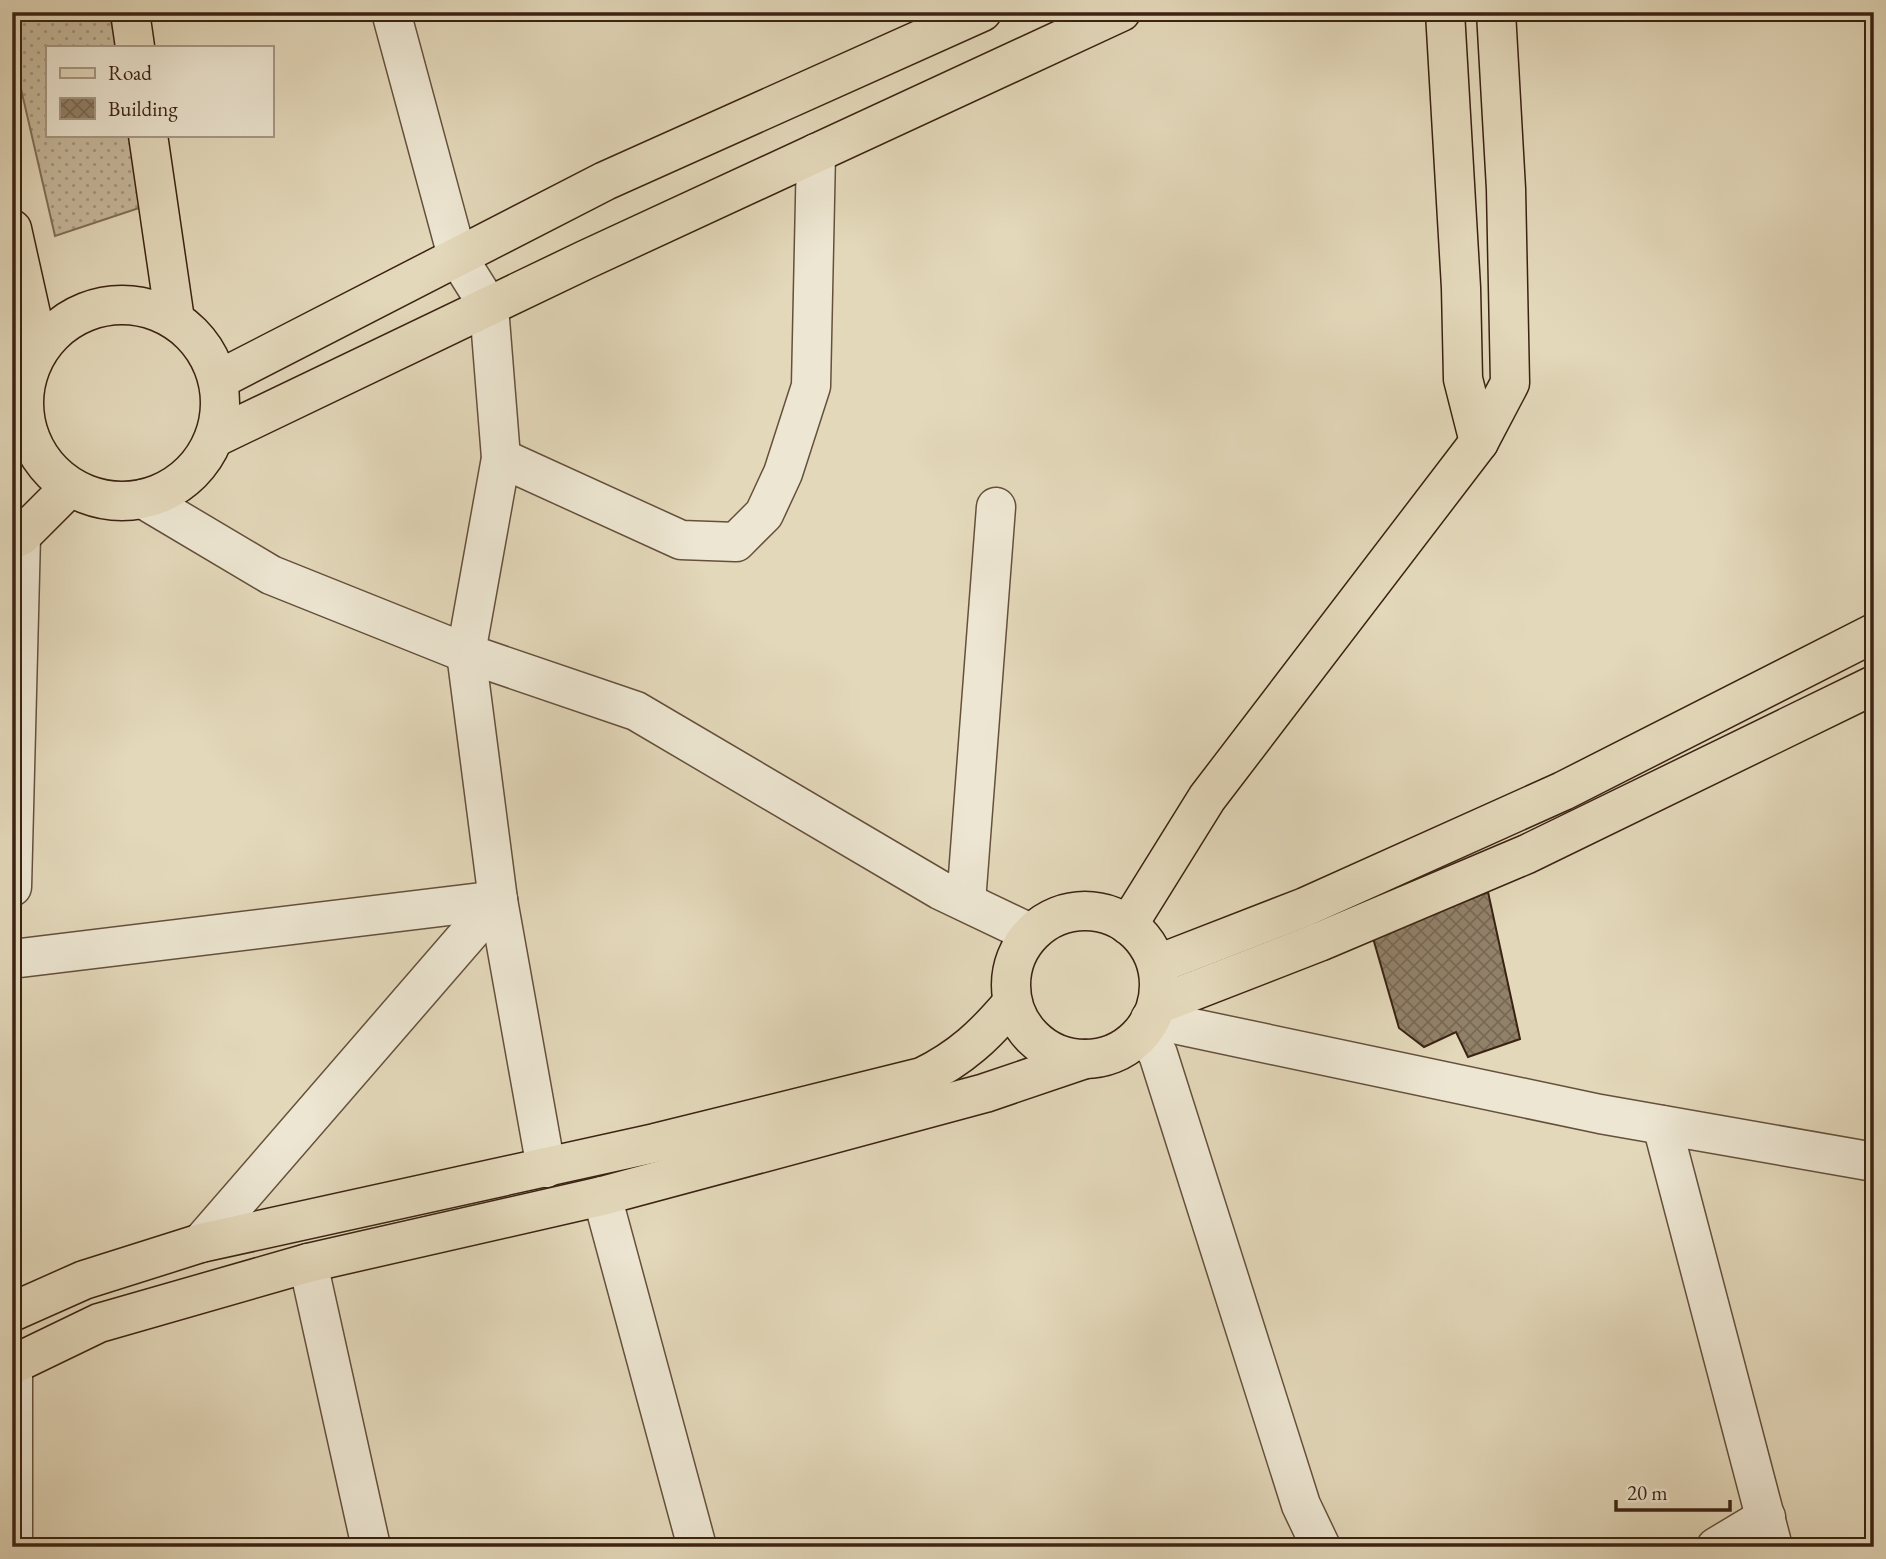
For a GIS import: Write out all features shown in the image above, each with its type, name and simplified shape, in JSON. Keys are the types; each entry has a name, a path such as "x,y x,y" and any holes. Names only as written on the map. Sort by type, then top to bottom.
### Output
{"main road":[{"path":"130,12 135,46"},
{"path":"218,380 605,181 982,12"},
{"path":"214,438 1121,12"},
{"path":"1445,12 1461,288 1463,379 1479,442"},
{"path":"1128,925 1207,798 1479,442 1510,383 1506,189 1496,12"},
{"path":"148,136 175,320"},
{"path":"12,229 39,350"},
{"path":"116,305 147,308 175,320 196,338 212,362 218,380 220,388 211,448 191,474 164,493 133,502 100,499 70,487 46,467 31,440 24,409 27,378 39,350 60,327 86,312 116,305"},
{"path":"17,538 70,487"},
{"path":"1158,964 1305,908 1563,790 1874,633"},
{"path":"1150,1018 1319,942 1527,854 1874,685"},
{"path":"13,1365 99,1323 308,1263 602,1196 985,1093 1085,1059 1109,1056 1130,1044 1150,1018 1160,981 1158,964 1142,935 1122,920 1099,911 1077,910 1050,918 1030,933 1016,954 1010,978 1012,1003 1022,1025 1039,1044 1060,1055 1085,1059"},
{"path":"12,1312 84,1280 201,1243 546,1168 922,1077 949,1064 986,1033 1012,1003"}],"street":[{"path":"391,12 457,256 488,307 501,458 466,653 498,900 546,1168"},
{"path":"501,458 681,540 736,542 764,514 769,504 783,473 811,386 816,153"},
{"path":"143,499 271,575 466,653 636,711 940,890 1030,933"},
{"path":"966,902 996,507"},
{"path":"12,887 17,538"},
{"path":"12,958 498,900"},
{"path":"201,1243 498,900"},
{"path":"1321,1547 1301,1505 1158,1054 1150,1018 1586,1111 1874,1162"},
{"path":"1661,1125 1770,1532 1716,1547"},
{"path":"602,1196 697,1547"},
{"path":"308,1263 371,1547"},
{"path":"13,1365 13,1547"}],"shaded area":[{"path":"12,12 109,12 117,46 46,46 46,136 138,136 154,203 55,236 12,50"}],"building":[{"path":"1488,892 1520,1039 1468,1057 1456,1032 1424,1047 1399,1028 1373,938"}]}
